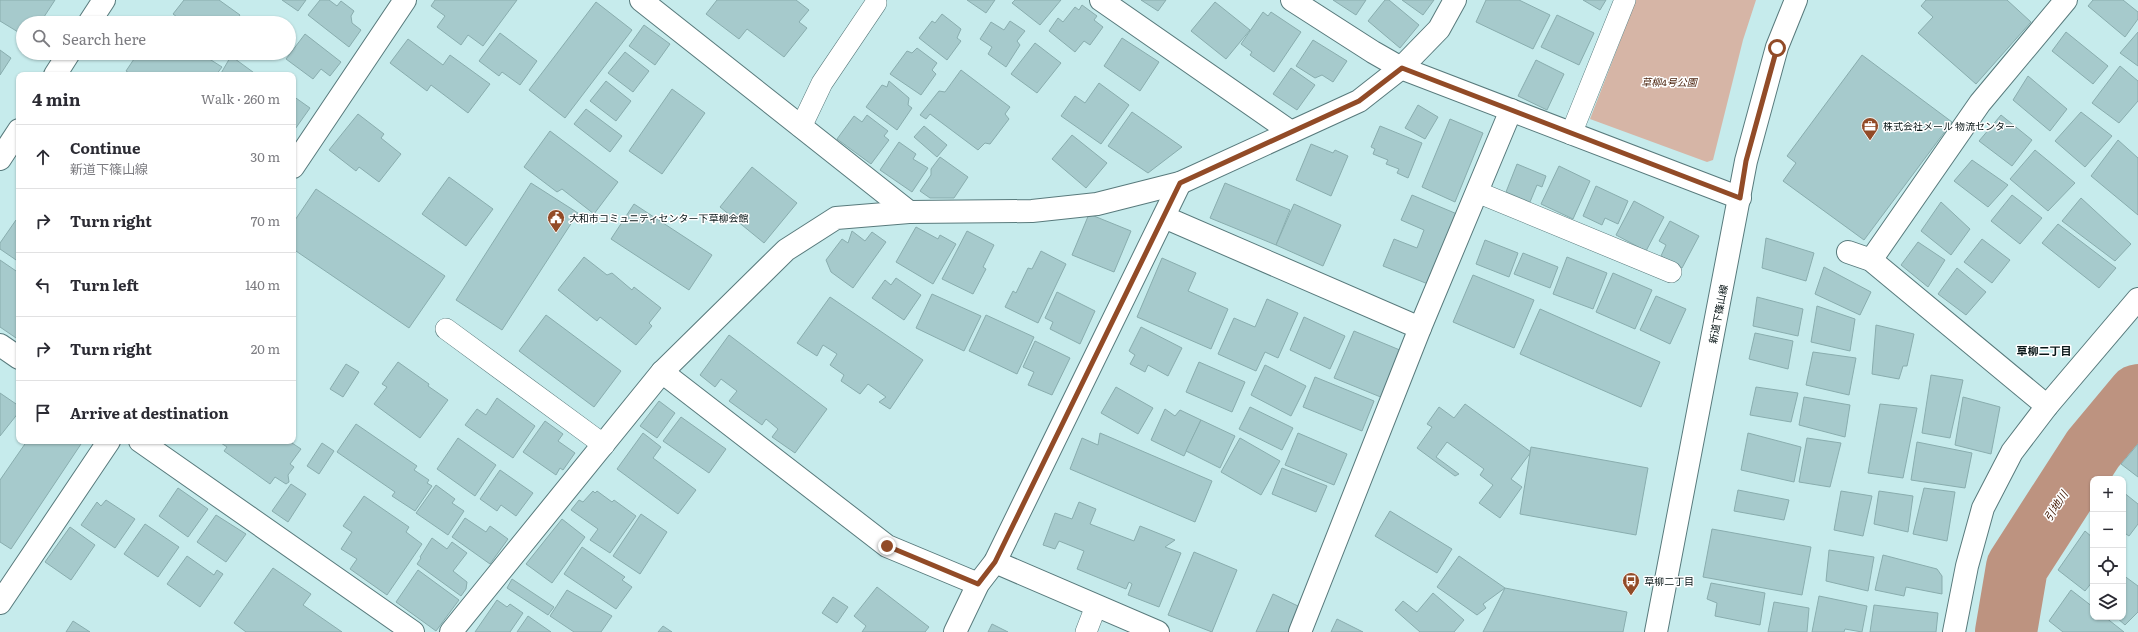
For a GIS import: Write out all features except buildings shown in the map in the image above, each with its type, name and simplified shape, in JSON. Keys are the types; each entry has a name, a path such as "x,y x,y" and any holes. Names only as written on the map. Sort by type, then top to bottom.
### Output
{"street":[{"path":"94,16 104,0"},
{"path":"296,163 405,0"},
{"path":"641,0 909,212"},
{"path":"1101,0 1291,132"},
{"path":"1292,0 1373,52 1402,68 1740,198"},
{"path":"451,632 662,372 786,250 836,218 909,212 1032,211 1097,204 1180,183 1359,101 1402,68 1439,29 1455,0"},
{"name":"新道下篠山線","path":"1656,632 1746,161 1777,48 1796,0"},
{"path":"1871,260 1980,103 2066,0"},
{"path":"57,72 65,60"},
{"path":"1300,632 1420,328 1511,110"},
{"path":"0,159 16,135"},
{"path":"954,632 978,584 995,562 1180,183"},
{"path":"1164,217 1420,328"},
{"path":"1848,252 1871,260 2047,406"},
{"path":"1954,632 1967,566 1983,508 2012,452 2047,406 2138,299"},
{"path":"0,345 16,356"},
{"path":"662,372 887,546 978,584"},
{"path":"0,603 107,444"},
{"path":"144,444 414,632"},
{"path":"995,562 1158,632"}],"lane":[{"path":"1571,134 1625,0"},
{"path":"801,127 822,83 876,3"},
{"path":"1477,192 1671,272"},
{"path":"446,329 604,445"},
{"path":"1086,632 1096,606"}],"green space":[{"name":"草柳4号公園","path":"1636,0 1756,0 1743,40 1713,160 1707,162 1590,119"}],"waterway":[{"name":"引地川","path":"2006,632 2017,567 2093,449 2138,395"}],"place":[{"name":"株式会社メール 物流センター","path":"1870,141"},
{"name":"大和市コミュニティセンター下草柳会館","path":"556,233"},
{"name":"草柳二丁目","path":"1631,596"}],"district":[{"name":"草柳二丁目","path":"2044,351"}],"route":[{"path":"887,546 978,584 995,562 1180,183 1359,101 1402,68 1740,198 1746,161 1777,48"}]}
